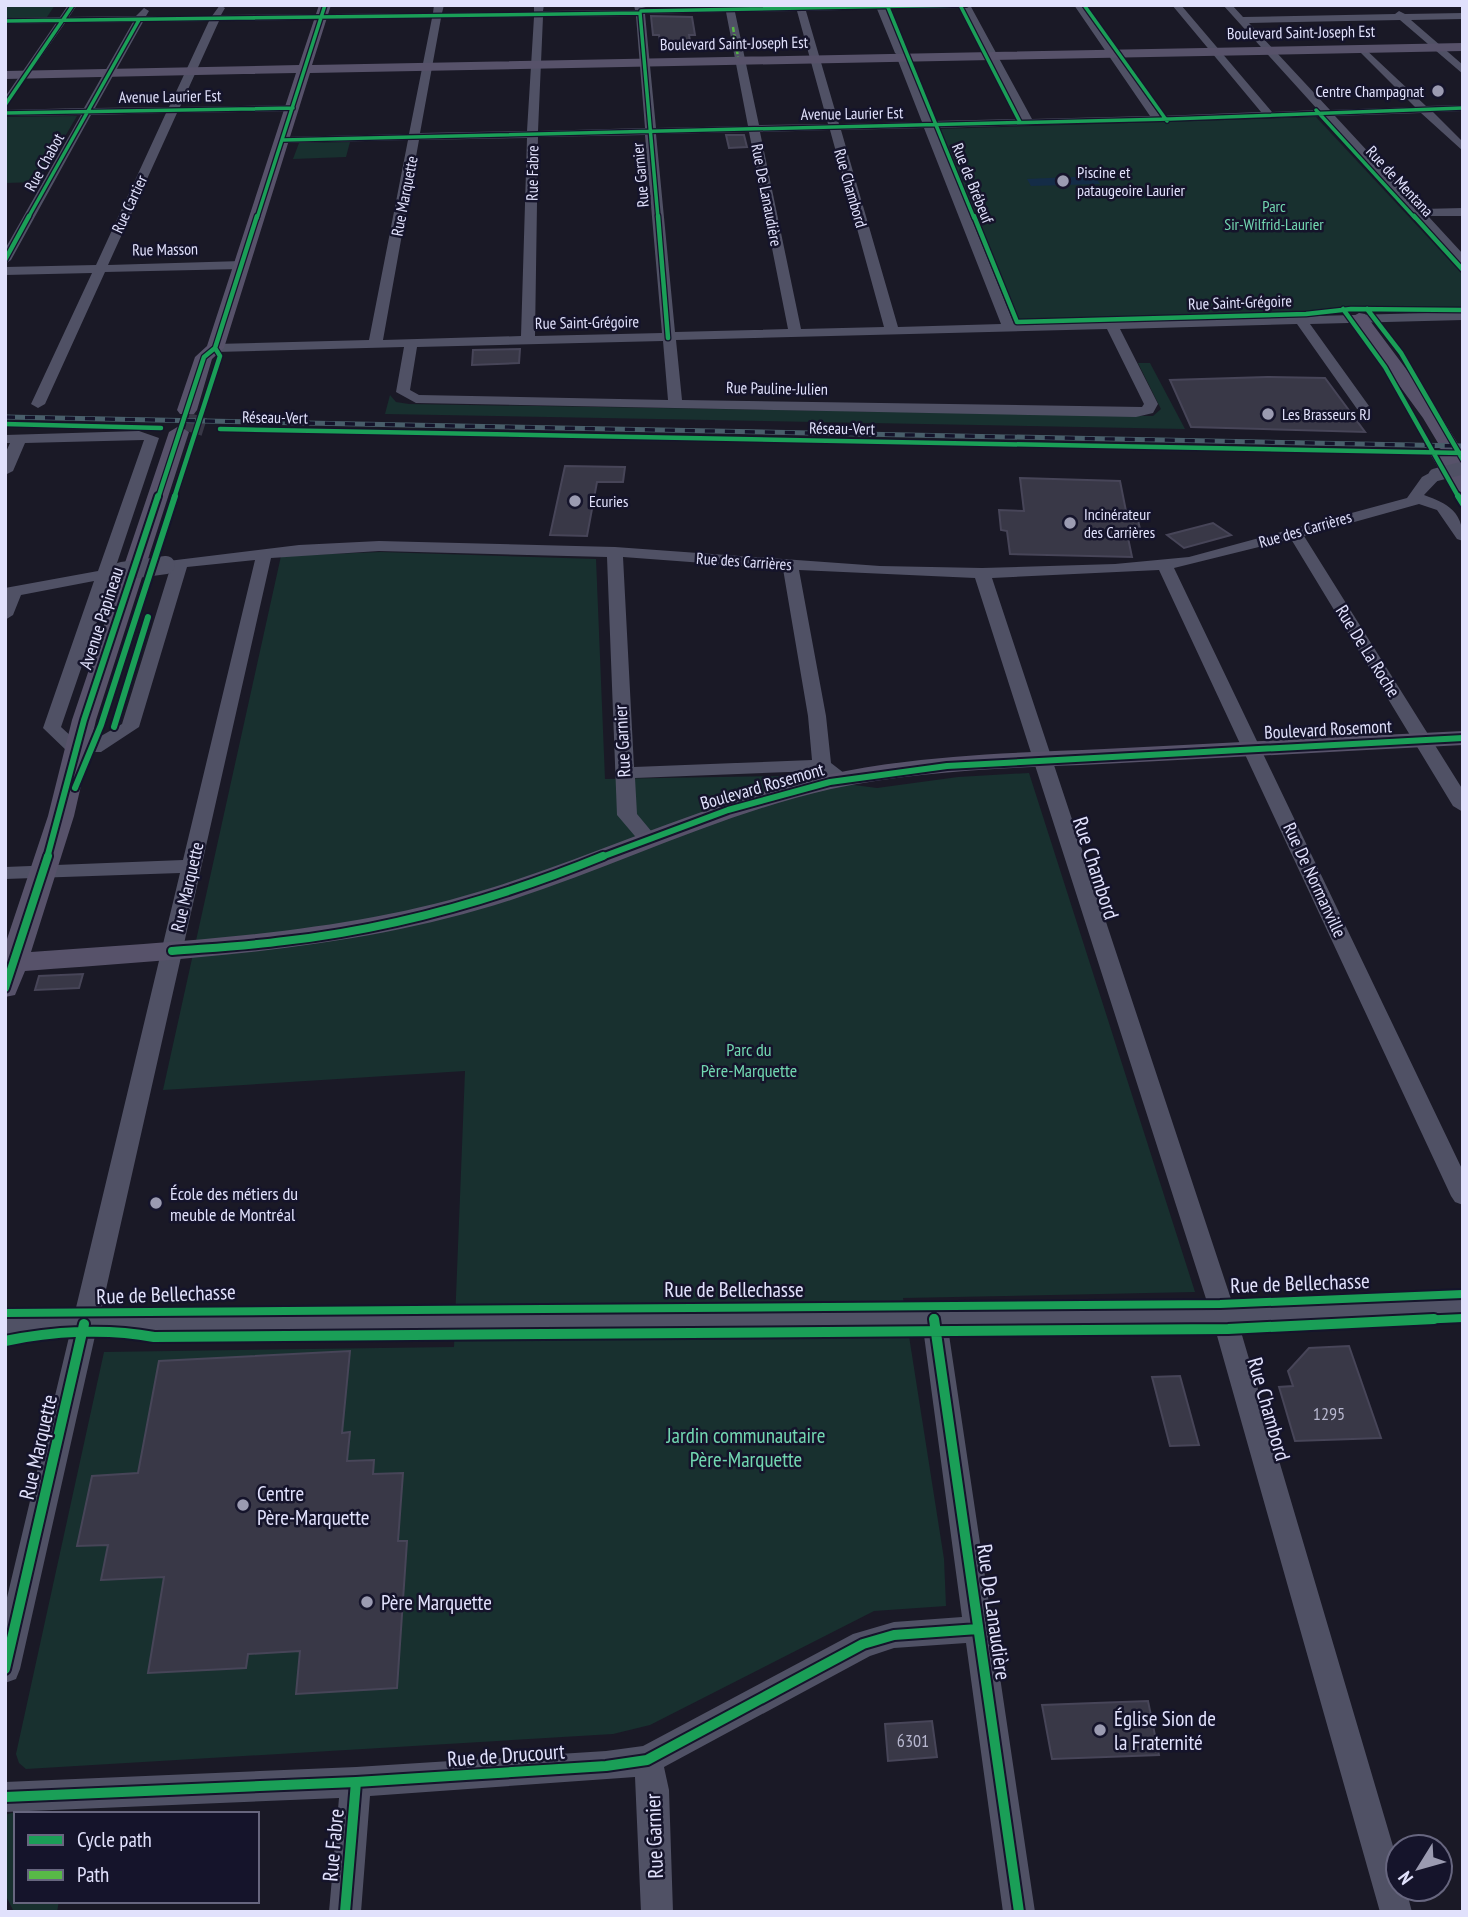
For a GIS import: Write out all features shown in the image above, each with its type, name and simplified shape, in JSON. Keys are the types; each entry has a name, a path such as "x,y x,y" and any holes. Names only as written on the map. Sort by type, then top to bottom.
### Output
{"main road":[{"path":"193,410 204,357 215,348 323,11"},
{"name":"Boulevard Saint-Joseph Est","path":"5,73 1214,50 1357,44 1463,45"},
{"path":"1359,318 1433,416 1463,468"},
{"path":"1400,373 1419,416 1463,494"},
{"name":"Avenue Papineau","path":"8,971 85,749 186,432"},
{"name":"Boulevard Rosemont","path":"8,971 172,951 286,941 421,916 551,877 647,838 832,776 1043,760 1463,738"}],"street":[{"path":"5,105 73,5"},
{"name":"Rue Chabot","path":"5,260 148,5"},
{"name":"Rue Cartier","path":"38,404 221,5"},
{"path":"5,22 215,19 323,11 966,5 1028,122"},
{"path":"1078,5 1157,119"},
{"path":"1176,5 1269,115"},
{"name":"Rue de Mentana","path":"1227,5 1463,262"},
{"path":"1390,5 1463,71"},
{"path":"1453,5 1463,15"},
{"name":"Rue de Brébeuf","path":"881,6 1009,327"},
{"name":"Rue Chambord","path":"800,7 892,330"},
{"path":"1318,7 1343,31"},
{"name":"Rue De Lanaudière","path":"729,8 795,333"},
{"name":"Rue Fabre","path":"528,341 539,9"},
{"name":"Rue Garnier","path":"639,9 675,403"},
{"name":"Rue Marquette","path":"375,345 438,10"},
{"path":"1241,20 1463,15"},
{"path":"1357,44 1463,148"},
{"name":"Avenue Laurier Est","path":"5,113 293,108"},
{"name":"Avenue Laurier Est","path":"283,140 1157,119 1463,108"},
{"path":"1417,213 1463,212"},
{"name":"Rue Masson","path":"5,271 242,265"},
{"name":"Rue Saint-Grégoire","path":"215,348 1463,316"},
{"path":"1301,320 1362,406"},
{"name":"Rue Pauline-Julien","path":"411,344 403,392 406,397 1136,413 1148,410 1151,404 1112,325"},
{"name":"Avenue Papineau","path":"13,439 149,435 152,439 52,728 85,749"},
{"path":"5,471 13,439"},
{"path":"1463,468 1436,475 1423,485 1417,498 1441,507 1463,536"},
{"name":"Rue des Carrières","path":"10,591 121,571 264,554 379,546 615,552 880,571 982,573 1165,566 1402,505 1417,498"},
{"name":"Rue De La Roche","path":"1294,532 1463,806"},
{"name":"Rue Garnier","path":"615,552 627,815 647,838"},
{"name":"Rue Marquette","path":"5,1669 264,554"},
{"path":"789,564 817,716 832,776"},
{"path":"85,749 130,727 173,565"},
{"name":"Rue De Normanville","path":"1165,566 1254,749 1463,1196"},
{"name":"Rue Chambord","path":"982,573 1223,1315 1396,1912"},
{"path":"5,615 10,591"},
{"name":"Boulevard Rosemont","path":"623,773 832,776"},
{"path":"5,873 191,866"},
{"name":"Rue de Bellechasse","path":"5,1326 1223,1315 1463,1307"},
{"name":"Rue De Lanaudière","path":"934,1318 1019,1912"},
{"name":"Rue de Drucourt","path":"5,1797 356,1782 606,1766 647,1760 863,1644 894,1635 978,1629"},
{"name":"Rue Garnier","path":"647,1760 653,1790 657,1912"},
{"name":"Rue Fabre","path":"345,1912 356,1782"}],"green space":[{"path":"5,5 55,5 47,17 5,18"},
{"path":"77,116 38,182 5,183 7,117"},
{"name":"Parc Sir-Wilfrid-Laurier","path":"1316,117 1463,275 1463,307 1411,309 1368,306 1304,312 1019,320 940,129"},
{"path":"350,142 346,157 293,159 299,143"},
{"path":"1138,363 1150,363 1185,429 385,414 390,395 396,402 409,404 1153,416 1161,409"},
{"name":"Parc du Père-Marquette","path":"381,552 596,559 605,779 785,776 877,788 958,777 1029,773 1195,1292 903,1298 944,1559 946,1606 874,1611 650,1725 613,1734 26,1769 19,1763 16,1754 104,1352 454,1347 465,1071 163,1090 281,556"},
{"path":"14,1812 14,1903 59,1903 57,1912 14,1912 5,1894 5,1815"}],"water":[{"name":"Piscine et pataugeoire Laurier","path":"1095,176 1100,184 1031,186 1027,179"}],"building":[{"path":"651,16 692,17 695,35 689,35 690,41 660,42 659,35 653,35"},
{"path":"726,135 744,135 747,147 729,148"},
{"path":"520,349 519,363 472,365 473,350"},
{"name":"Les Brasseurs RJ","path":"1325,378 1365,432 1191,427 1170,380"},
{"name":"Ecuries","path":"565,466 625,467 623,482 597,482 587,536 550,535"},
{"name":"Incinérateur des Carrières","path":"1020,478 1120,481 1127,516 1137,516 1141,533 1127,533 1132,557 1010,554 1007,531 1001,530 999,510 1024,511"},
{"path":"1213,523 1231,535 1184,548 1167,535"},
{"path":"83,974 79,988 35,990 39,976"},
{"path":"1349,1346 1381,1438 1295,1441 1279,1387 1293,1386 1288,1371 1309,1348"},
{"name":"Centre Père-Marquette","path":"350,1351 342,1433 350,1432 347,1461 374,1460 373,1474 403,1473 398,1541 407,1541 397,1688 296,1694 300,1651 248,1654 246,1668 148,1673 164,1577 101,1580 108,1545 77,1546 92,1476 138,1473 159,1361"},
{"path":"1180,1376 1199,1445 1170,1446 1152,1377"},
{"name":"Église Sion de la Fraternité","path":"1148,1701 1159,1755 1052,1759 1042,1705"},
{"path":"932,1721 937,1757 888,1761 885,1724"}],"tunnel":[{"path":"193,433 200,411"}],"railway":[{"path":"5,417 1463,446"}],"marked path":[{"path":"733,27 738,57"}],"cycle path":[{"path":"5,105 73,5"},
{"path":"5,988 61,816 84,720 204,357 215,348 325,5"},
{"path":"887,5 1017,322"},
{"path":"960,5 1020,122"},
{"path":"641,11 966,5"},
{"path":"1084,5 1167,121"},
{"path":"5,21 640,13 668,338"},
{"path":"5,260 139,20"},
{"path":"5,113 293,108"},
{"path":"283,140 1170,119 1463,108"},
{"path":"1316,110 1463,270"},
{"path":"1343,309 1385,367 1463,504"},
{"path":"1017,322 1306,314 1351,309 1463,310"},
{"path":"1367,309 1401,353 1463,460"},
{"path":"75,788 101,725 220,356 215,348"},
{"path":"5,424 161,428"},
{"name":"Réseau-Vert","path":"220,429 1463,453"},
{"path":"114,727 148,617"},
{"path":"172,951 286,941 421,916 564,872 647,838 728,810 830,782 947,766 1463,738"},
{"path":"5,1313 1220,1304 1463,1294"},
{"path":"934,1318 1019,1912"},
{"path":"5,1341 32,1335 129,1332 154,1337 1228,1329 1463,1318"},
{"path":"5,1669 84,1324"},
{"path":"5,1797 356,1782 606,1766 647,1760 863,1644 894,1635 978,1629"},
{"path":"345,1912 356,1782"}],"place":[{"name":"Centre Champagnat","path":"1438,91"},
{"name":"Piscine et pataugeoire Laurier","path":"1063,181"},
{"name":"Les Brasseurs RJ","path":"1268,414"},
{"name":"Ecuries","path":"575,501"},
{"name":"Incinérateur des Carrières","path":"1070,523"},
{"name":"École des métiers du meuble de Montréal","path":"156,1203"},
{"name":"Centre Père-Marquette","path":"243,1505"},
{"name":"Père Marquette","path":"367,1602"},
{"name":"Église Sion de la Fraternité","path":"1100,1730"}],"park label":[{"name":"Jardin communautaire Père-Marquette","path":"746,1447"}]}
